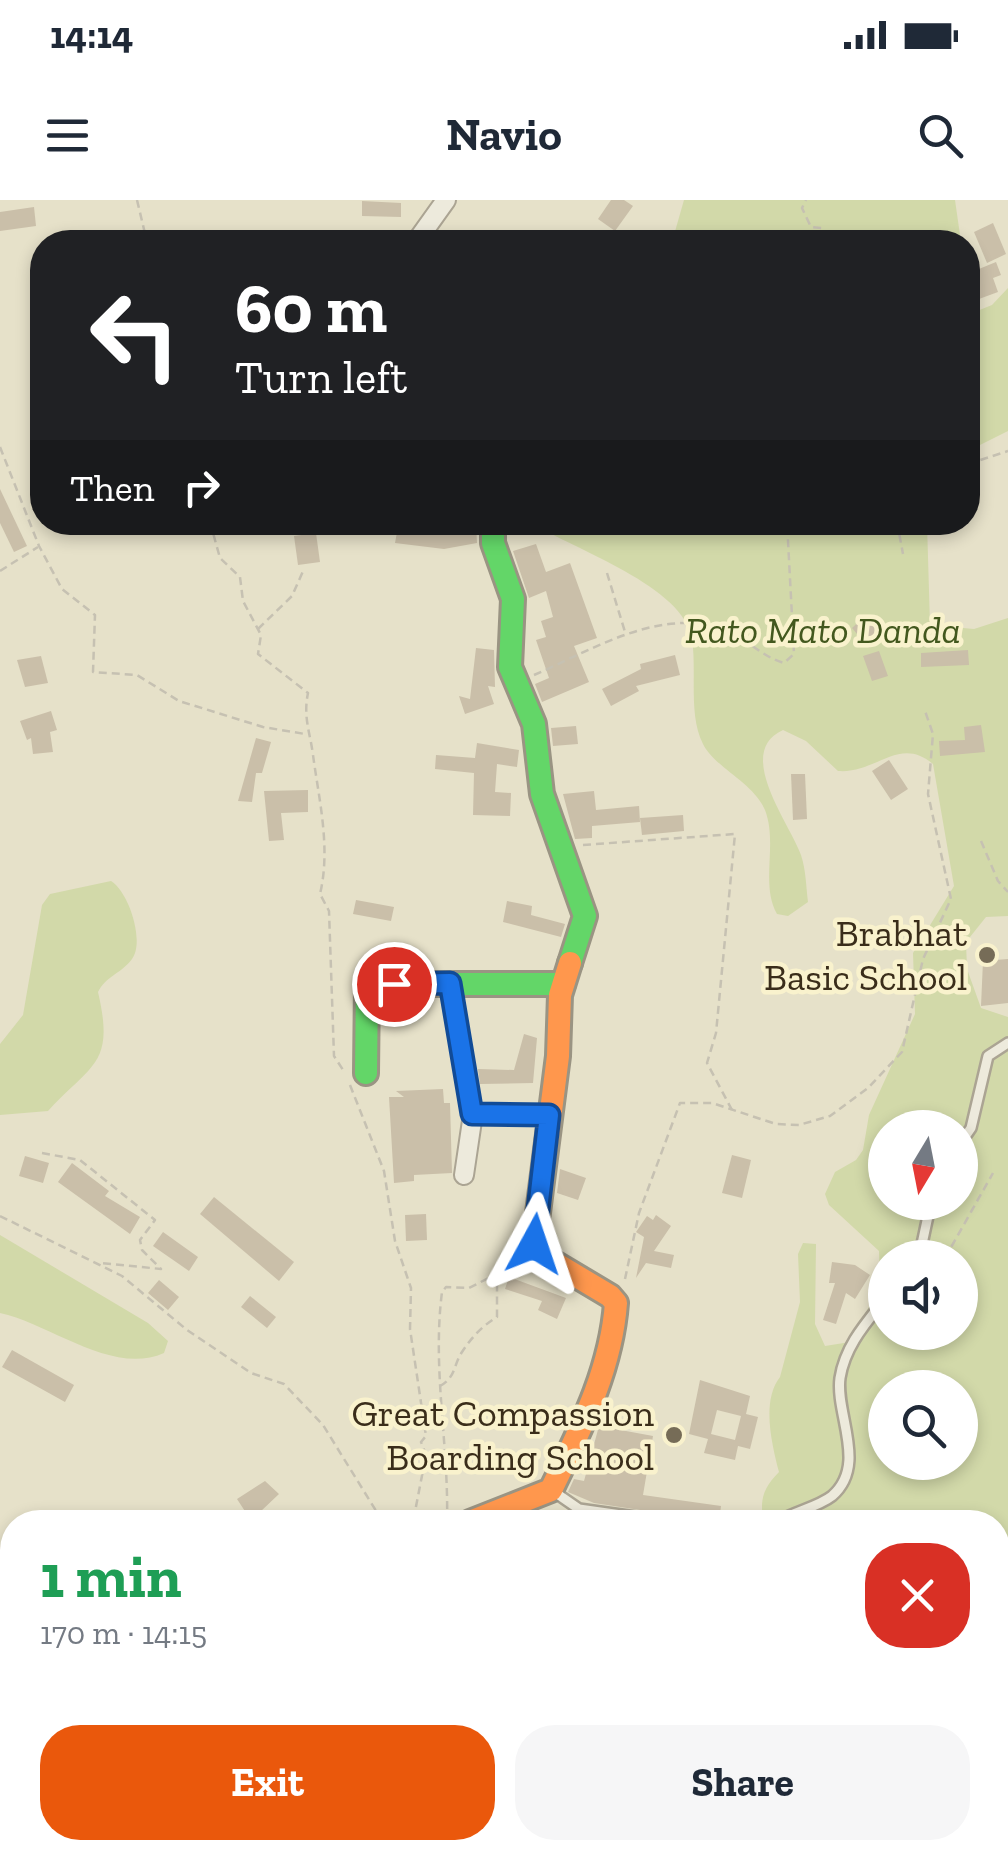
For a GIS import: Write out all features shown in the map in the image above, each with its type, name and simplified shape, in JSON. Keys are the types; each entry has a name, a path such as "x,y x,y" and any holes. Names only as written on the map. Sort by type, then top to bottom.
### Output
{"street":[{"path":"425,230 446,200"},
{"path":"493,535 513,599 510,666 514,684 534,724 542,794 585,916 562,984 534,1244 548,1259 616,1303 602,1370 550,1490 500,1510"},
{"path":"450,983 472,1114 464,1175"},
{"path":"366,1073 367,984 562,984"},
{"path":"472,1114 549,1115"}],"lane":[{"path":"975,1110 988,1056 1008,1044"},
{"path":"802,1510 832,1496 845,1472 850,1436 840,1406 844,1359 868,1323"},
{"path":"550,1490 579,1510"}],"path":[{"path":"138,200 144,230"},
{"path":"806,200 802,208 806,219 819,230"},
{"path":"0,447 30,523"},
{"path":"980,460 1008,451"},
{"path":"35,535 62,588 95,614 93,672 136,675 179,702 263,727 308,735"},
{"path":"214,535 220,558 240,577 244,601 258,629 258,654 308,694 303,714 324,824 326,870 320,894 329,911 334,1056 384,1171 395,1242 411,1288 410,1329 426,1436 421,1442 426,1454 416,1510"},
{"path":"514,684 626,634 658,625 713,626 740,635 772,660 784,663 794,654 788,535"},
{"path":"898,535 902,554"},
{"path":"0,570 39,546"},
{"path":"258,629 292,596 304,569"},
{"path":"608,573 626,634"},
{"path":"616,1303 626,1276 639,1213 680,1103 690,1101 776,1124 799,1126 830,1116 868,1088 902,1052 923,959 951,900 928,794 932,734 924,708"},
{"path":"562,848 734,834 718,1015 707,1063 733,1111"},
{"path":"981,841 998,881 1008,892"},
{"path":"42,1153 80,1160 154,1220 140,1240 142,1250 160,1269 99,1263"},
{"path":"955,1240 993,1173"},
{"path":"0,1216 99,1263 251,1372 284,1384 323,1425 376,1510"},
{"path":"447,1510 448,1458 439,1386 442,1292 446,1287 469,1288 497,1277 520,1262 534,1244"},
{"path":"439,1386 454,1376 459,1356 480,1328 497,1317 497,1277"}],"green space":[{"path":"684,200 955,200 959,230 675,230"},
{"path":"1008,288 1008,431 980,445 980,310 992,305"},
{"name":"Rato Mato Danda","path":"554,535 927,535 930,625 974,629 1008,618 1008,916 986,917 966,942 967,969 981,1008 1008,1017 1008,1510 762,1510 766,1489 779,1472 769,1410 800,1302 798,1254 803,1243 816,1244 815,1324 825,1346 850,1342 868,1308 868,1350 978,1350 978,1240 868,1241 829,1205 825,1194 835,1172 856,1160 863,1150 868,1121 868,1220 978,1220 978,1110 871,1110 915,1014 913,953 954,886 933,764 909,753 838,771 806,741 783,730 769,740 763,754 764,771 801,855 808,902 788,916 777,914 770,890 770,836 765,810 752,791 703,744 694,707 692,639 685,620 649,586"},
{"path":"111,881 129,906 137,941 132,959 98,992 104,1035 96,1061 48,1111 0,1115 0,1044 23,1015 42,905 50,894"},
{"path":"0,1235 148,1323 168,1341 164,1353 124,1358 103,1353 0,1313"}],"building":[{"path":"611,200 624,200 633,206 616,230 598,219"},
{"path":"362,201 401,203 401,217 362,216"},
{"path":"34,207 36,226 0,231 0,212"},
{"path":"993,223 1006,254 987,263 978,230"},
{"path":"996,262 1001,275 993,278 998,292 980,299 980,269"},
{"path":"0,489 27,546 14,552 0,523"},
{"path":"316,535 320,562 298,565 294,536"},
{"path":"396,535 477,535 477,543 444,549 395,543"},
{"path":"536,544 546,572 570,563 597,638 574,646 589,682 542,702 535,684 549,678 536,640 546,637 541,621 553,617 546,591 529,598 513,551"},
{"path":"865,616 883,636 869,648 852,628"},
{"path":"476,648 494,650 495,687 488,686 494,704 465,714 459,696 470,699"},
{"path":"968,650 969,665 921,667 921,653"},
{"path":"879,651 888,676 872,681 863,656"},
{"path":"675,655 680,675 636,686 639,691 611,706 602,689 641,669 640,664"},
{"path":"41,656 48,683 25,687 17,660"},
{"path":"51,711 57,730 50,732 53,752 33,754 31,738 27,740 20,721"},
{"path":"981,725 985,752 940,756 939,741 965,740 964,727"},
{"path":"576,726 578,744 553,746 551,728"},
{"path":"256,738 271,742 262,773 256,773 252,802 238,801"},
{"path":"477,743 519,750 517,767 497,764 495,792 511,793 510,816 473,815 474,773 435,769 436,755 475,758"},
{"path":"889,760 908,789 891,800 872,771"},
{"path":"791,774 805,774 807,819 793,820"},
{"path":"308,790 308,812 281,813 284,840 269,841 264,791"},
{"path":"594,791 596,810 639,806 640,822 592,826 592,838 575,839 563,794"},
{"path":"683,815 684,831 642,835 640,818"},
{"path":"356,900 394,907 391,921 353,914"},
{"path":"507,901 532,906 531,915 565,924 561,937 503,922"},
{"path":"1008,959 1008,1003 981,1006 983,961"},
{"path":"524,1034 537,1038 533,1083 480,1084 478,1069 514,1070"},
{"path":"443,1089 444,1103 450,1103 452,1173 414,1175 414,1181 394,1183 389,1097 404,1097 396,1091"},
{"path":"732,1155 751,1160 742,1198 722,1193"},
{"path":"25,1156 49,1163 43,1183 19,1176"},
{"path":"72,1163 109,1191 105,1196 140,1217 130,1234 58,1182"},
{"path":"560,1169 586,1178 578,1200 557,1193"},
{"path":"214,1197 294,1262 279,1281 200,1214"},
{"path":"426,1214 427,1240 406,1241 405,1215"},
{"path":"656,1215 671,1226 654,1251 674,1255 671,1268 646,1263 636,1278 644,1237 636,1232 647,1216 653,1220"},
{"path":"163,1232 198,1257 189,1271 153,1246"},
{"path":"832,1262 855,1265 868,1274 855,1299 846,1293 836,1324 823,1320 835,1283 829,1283"},
{"path":"509,1277 566,1298 557,1319 538,1310 542,1301 505,1289"},
{"path":"159,1280 179,1297 168,1310 148,1293"},
{"path":"250,1296 276,1317 267,1328 241,1307"},
{"path":"12,1350 74,1385 65,1402 2,1367"},
{"path":"700,1380 750,1396 746,1414 758,1417 750,1449 738,1446 735,1460 704,1453 708,1439 689,1434","holes":["717,1410 741,1416 735,1440 711,1434"]},
{"path":"599,1426 653,1436 643,1495 721,1506 720,1510 640,1510 594,1503 568,1492 574,1479 584,1481"},
{"path":"265,1481 279,1494 262,1510 244,1510 237,1499"}],"traffic: fast":[{"path":"493,535 513,599 510,667 534,724 542,794 585,916 570,963"},
{"path":"366,1073 367,984 563,984"}],"traffic: slow":[{"path":"500,1510 551,1490 592,1400 613,1328 616,1303 610,1296 548,1259 534,1244 558,1056 560,995 570,963"}],"place":[{"name":"Brabhat Basic School","path":"987,955"},
{"name":"Great Compassion Boarding School","path":"674,1435"}],"route":[{"path":"394,984 450,983 472,1114 549,1115 534,1244"}]}
